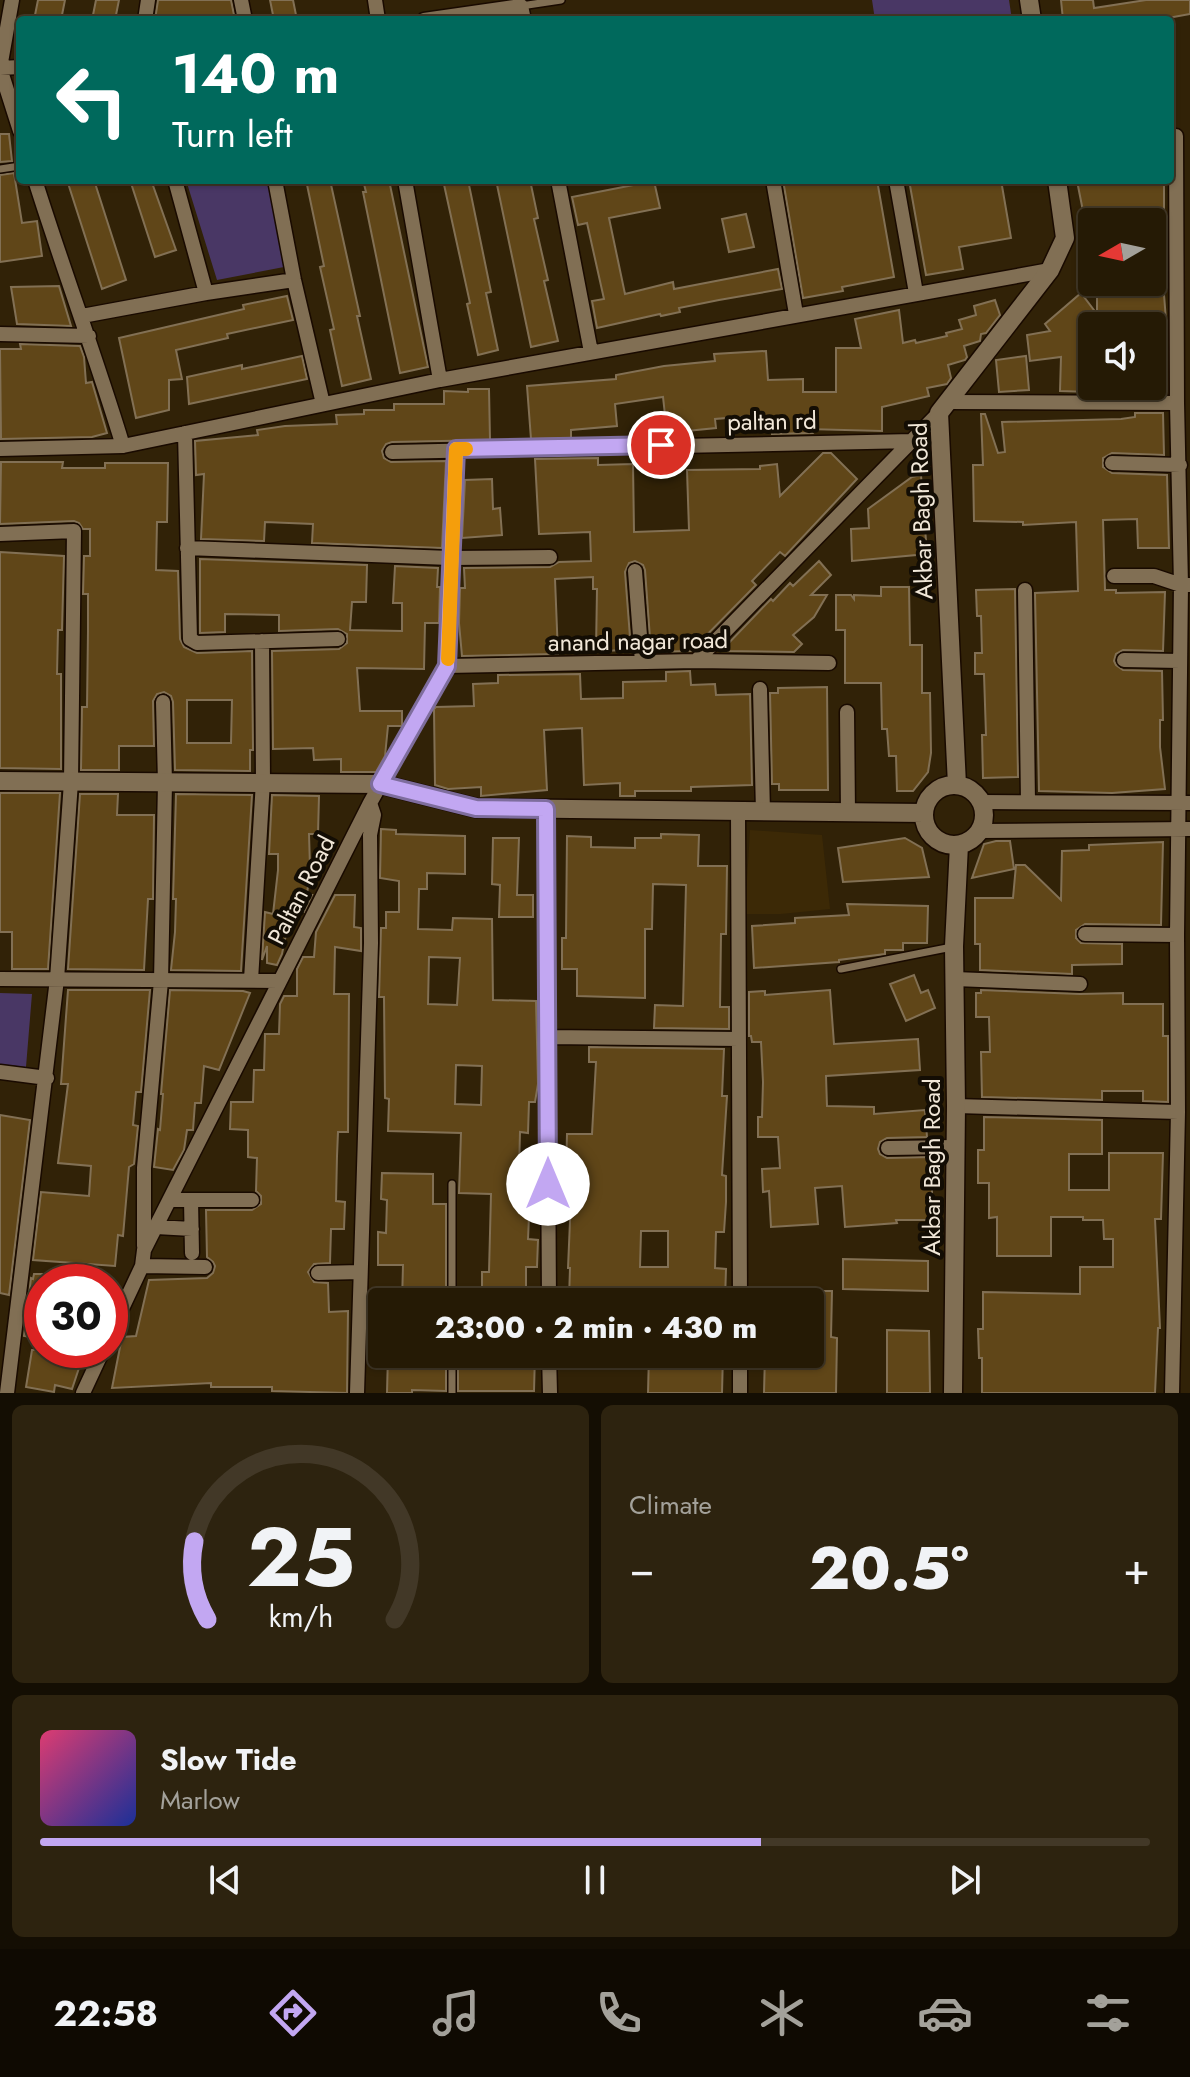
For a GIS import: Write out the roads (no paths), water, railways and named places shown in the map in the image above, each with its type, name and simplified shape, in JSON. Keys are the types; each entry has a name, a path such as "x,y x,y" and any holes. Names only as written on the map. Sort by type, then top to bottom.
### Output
{"street":[{"path":"12,0 0,68 16,118"},
{"path":"480,16 522,13"},
{"path":"1172,1393 1178,1112 1184,1027 1177,935 1184,829 1180,661 1186,585 1177,403 1184,370 1179,137"},
{"path":"36,184 123,446"},
{"path":"176,184 206,293"},
{"path":"276,184 323,404"},
{"path":"406,184 440,380"},
{"path":"559,184 591,352"},
{"path":"774,184 796,314"},
{"path":"897,184 916,293"},
{"name":"Akbar Bagh Road","path":"957,785 944,407 1050,270 1065,238 1058,184"},
{"path":"0,449 123,446 440,380 1050,270"},
{"path":"82,316 294,280"},
{"path":"0,334 89,336"},
{"path":"696,661 944,407 1177,403"},
{"path":"185,433 190,639 197,643 338,639"},
{"name":"paltan rd","path":"392,452 913,441"},
{"name":"Paltan Road","path":"128,1293 156,1227 278,981 380,784 447,666 456,449"},
{"path":"1112,463 1180,465"},
{"path":"0,534 74,531 71,782 57,979 7,1393"},
{"path":"187,548 450,558 550,557"},
{"path":"635,571 642,662"},
{"path":"1114,576 1154,576 1186,585"},
{"path":"1025,590 1028,801"},
{"path":"251,980 263,781 262,641"},
{"path":"1124,660 1180,661"},
{"name":"anand nagar road","path":"447,666 696,661 829,663"},
{"path":"760,689 763,812"},
{"path":"163,702 165,783 161,981 144,1168 143,1258 205,1267"},
{"path":"847,712 848,813"},
{"path":"0,781 380,784 476,808 924,813"},
{"path":"957,785 973,791 981,802 984,815 979,831 959,845 941,842 934,837 925,822 924,813 926,804 938,789 957,785"},
{"path":"981,802 1184,802"},
{"path":"357,1393 371,943 370,835 374,815 370,803"},
{"path":"546,809 549,1288"},
{"path":"738,812 740,1288"},
{"path":"979,831 1184,829"},
{"name":"Akbar Bagh Road","path":"953,1393 954,946 959,845"},
{"path":"1085,934 1177,935"},
{"path":"0,979 278,981"},
{"path":"955,979 1080,984"},
{"path":"547,1037 739,1039"},
{"path":"0,1072 47,1078"},
{"path":"956,1106 1178,1112"},
{"path":"888,1148 955,1147"},
{"path":"170,1200 252,1200"},
{"path":"191,1200 192,1253"},
{"path":"156,1227 192,1229"},
{"path":"318,1273 360,1272"},
{"path":"1174,1300 1190,1299"},
{"path":"83,1393 95,1368"},
{"path":"549,1368 550,1393"},
{"path":"740,1368 740,1393"}],"lane":[{"path":"522,13 561,0"},
{"path":"841,969 954,946"},
{"path":"452,1184 452,1288"},
{"path":"452,1368 452,1393"}]}
